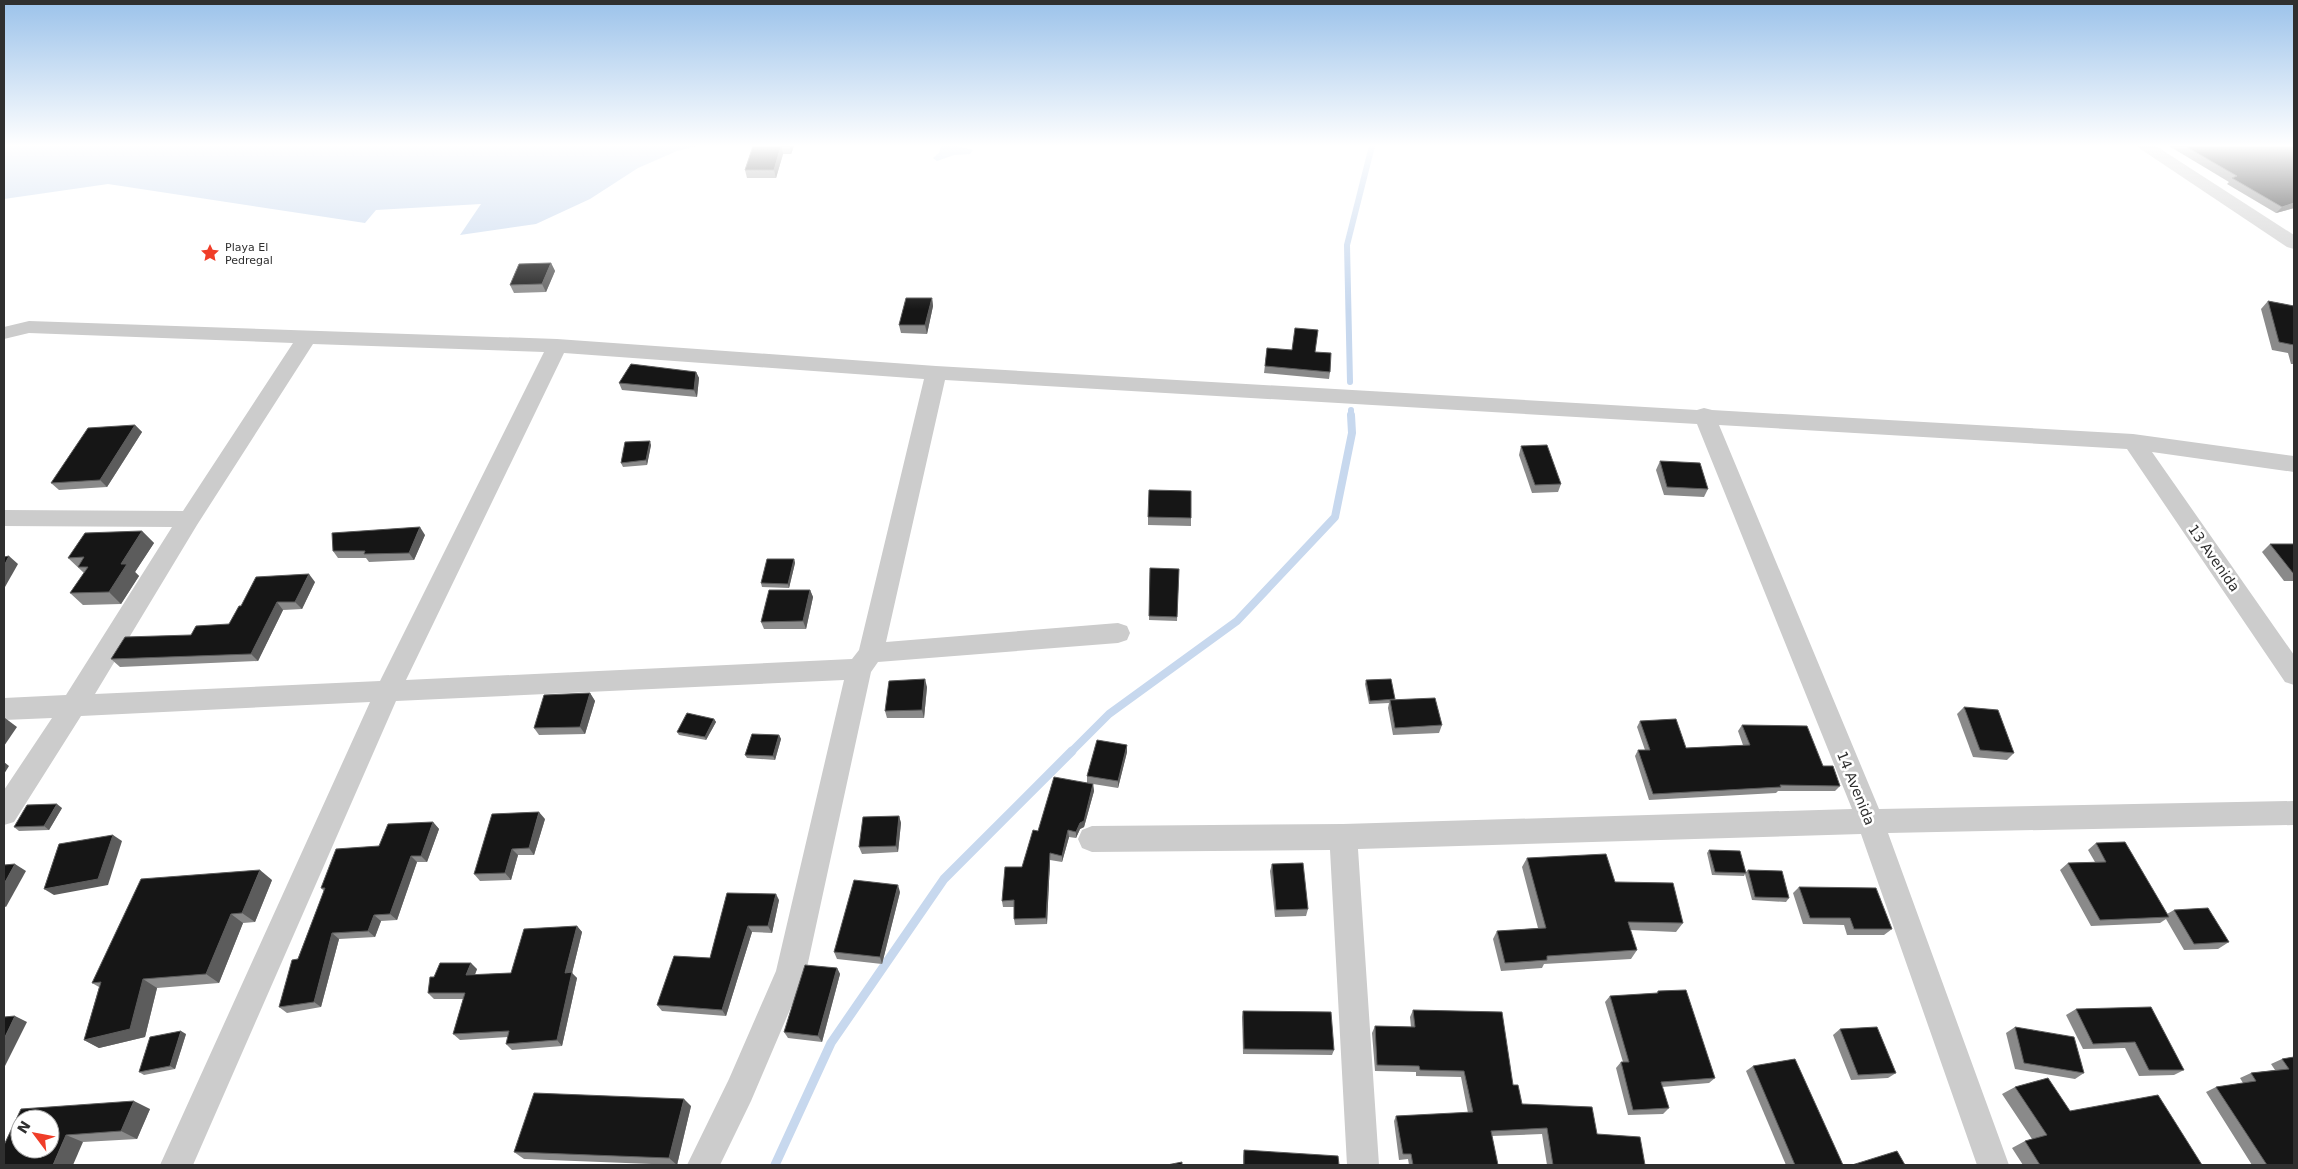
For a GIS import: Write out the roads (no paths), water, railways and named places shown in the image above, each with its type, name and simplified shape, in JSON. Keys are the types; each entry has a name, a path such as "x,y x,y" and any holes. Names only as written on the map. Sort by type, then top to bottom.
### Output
{"street":[{"path":"2238,201 2286,228 2294,243"},
{"path":"4,332 30,327 557,346 936,373 2133,442 2258,457 2294,464"},
{"path":"4,813 73,707 189,519 308,336"},
{"path":"176,1165 388,691 557,346"},
{"path":"703,1165 740,1090 791,972 936,373"},
{"name":"14 Avenida","path":"1704,416 1870,821 1993,1165"},
{"name":"13 Avenida","path":"2133,442 2294,675"},
{"path":"2258,457 2294,457"},
{"path":"4,518 189,519"},
{"path":"4,709 388,691 865,661 1118,633"},
{"path":"1092,839 1343,837 1870,821 2294,813"},
{"path":"1343,837 1363,1165"}],"water":[{"path":"217,201 587,201 536,224 460,235 481,204 376,210 365,223"}],"waterway":[{"path":"1350,382 1347,245 1358,201"},
{"path":"1351,410 1351,415"},
{"path":"775,1165 831,1043 944,879 1109,714 1237,621 1335,517 1352,433 1351,415"}],"place":[{"name":"Playa El Pedregal","path":"210,253"}]}
